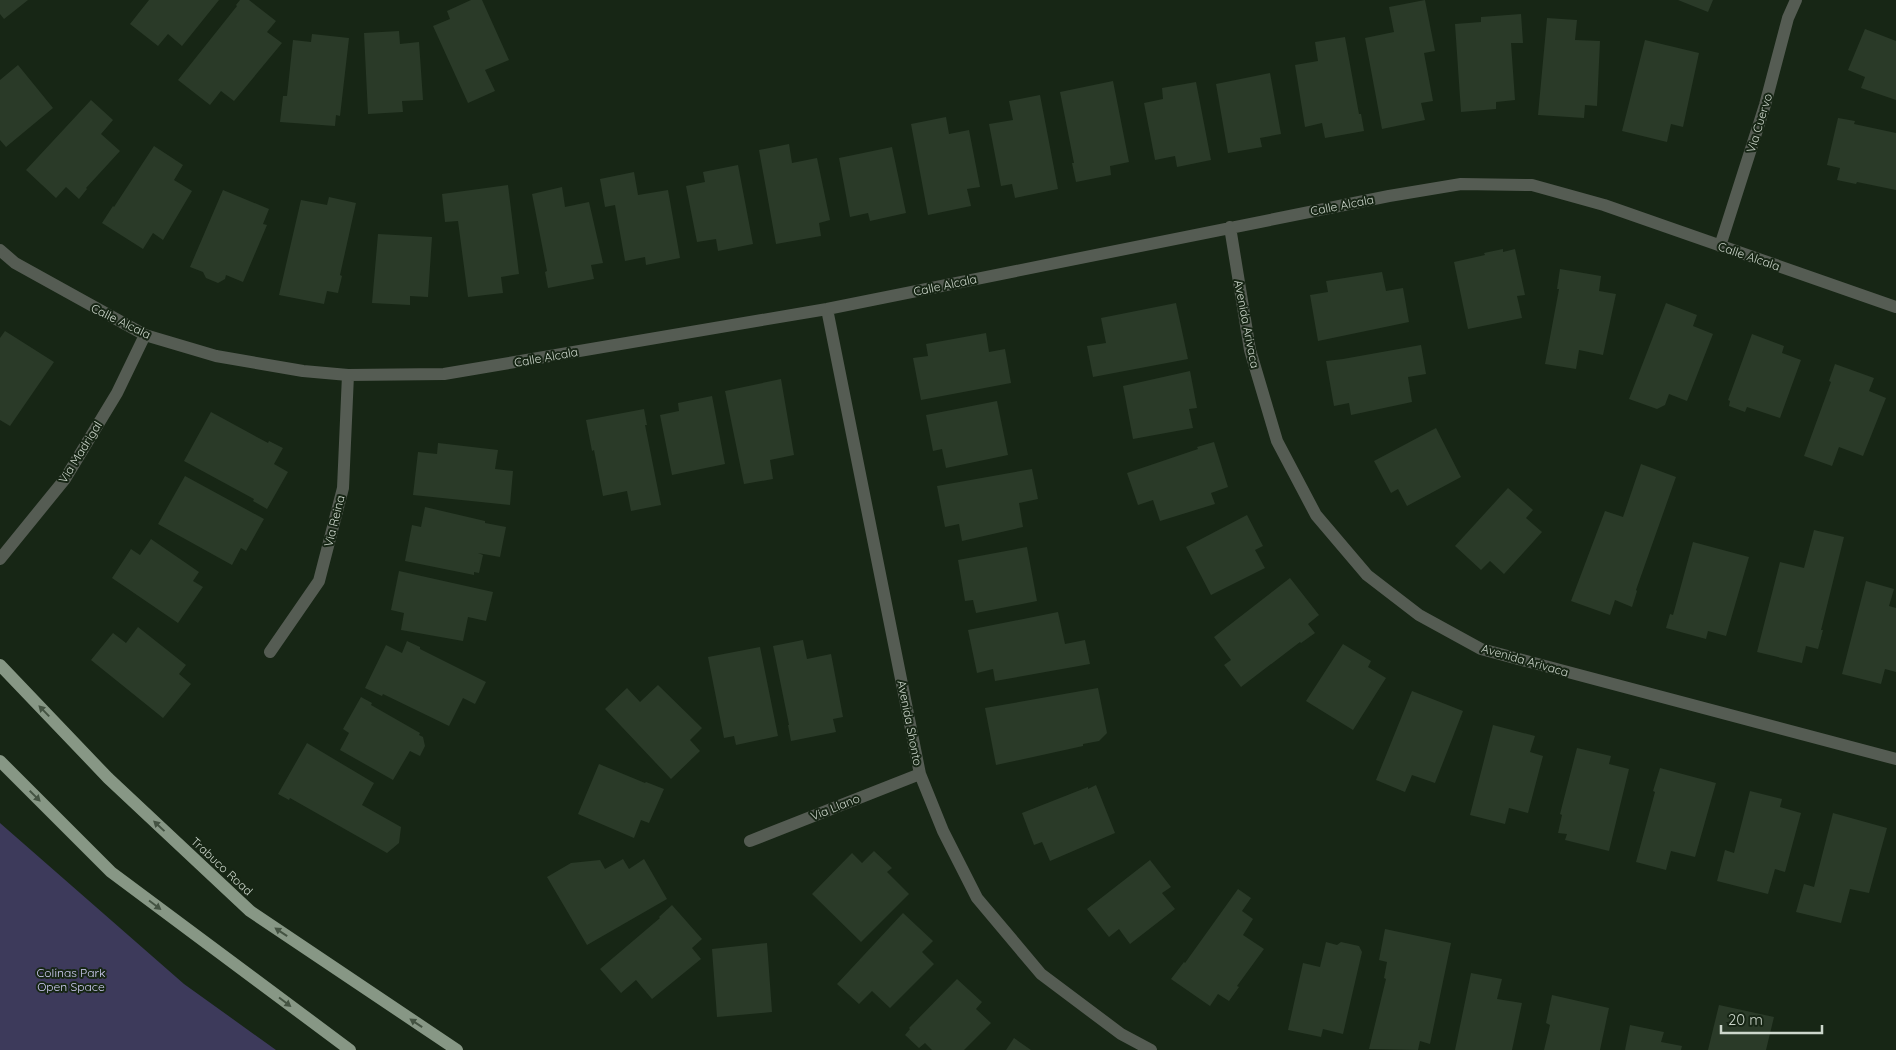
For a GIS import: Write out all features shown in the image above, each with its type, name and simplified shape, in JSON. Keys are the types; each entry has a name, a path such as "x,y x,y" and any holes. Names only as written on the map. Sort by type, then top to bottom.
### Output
{"main road":[{"name":"Trabuco Road","path":"0,665 108,778 250,911 457,1050"},
{"path":"0,761 111,872 350,1050"}],"street":[{"name":"Via Cuervo","path":"1720,246 1765,105 1788,18 1796,0"},
{"name":"Calle Alcala","path":"0,250 15,263 145,335 216,356 303,371 348,375 444,374 827,309 1230,227 1461,184 1532,185 1604,205 1896,308"},
{"name":"Avenida Arivaca","path":"1230,227 1250,350 1277,442 1316,515 1367,575 1419,615 1481,649 1896,759"},
{"name":"Avenida Shonto","path":"827,309 920,774 943,831 977,898 1041,974 1121,1034 1152,1050"},
{"name":"Via Madrigal","path":"0,559 65,479 117,393 145,335"},
{"name":"Via Reina","path":"270,652 319,581 343,488 348,375"},
{"name":"Via Llano","path":"750,841 920,774"}],"green space":[{"name":"Colinas Park Open Space","path":"0,823 184,984 276,1050 0,1050"}],"building":[{"path":"0,0 28,0 4,19 0,14"},
{"path":"149,0 219,0 182,46 168,34 158,46 130,24"},
{"path":"240,0 249,0 276,21 267,32 282,43 234,101 221,91 210,105 178,80"},
{"path":"471,0 482,0 509,60 485,70 495,91 468,103 433,26 450,19 447,11"},
{"path":"1425,0 1435,51 1424,53 1433,101 1421,103 1425,120 1382,129 1365,38 1394,32 1389,7"},
{"path":"1678,0 1713,0 1708,12"},
{"path":"1521,14 1523,43 1511,43 1515,100 1496,102 1496,109 1461,112 1455,24 1481,22 1481,17"},
{"path":"1547,18 1577,20 1575,40 1600,41 1597,106 1585,105 1584,118 1538,115"},
{"path":"1865,29 1896,41 1896,100 1861,88 1865,77 1848,70"},
{"path":"399,31 400,44 419,42 423,100 402,101 403,112 368,114 364,33"},
{"path":"312,34 349,38 340,116 336,115 335,126 280,122 283,96 287,96 293,40 311,42"},
{"path":"1345,37 1359,114 1361,114 1364,131 1325,138 1322,123 1305,127 1295,65 1318,61 1315,42"},
{"path":"1645,40 1699,53 1683,127 1671,124 1667,142 1622,131"},
{"path":"18,65 53,108 6,147 0,140 0,80"},
{"path":"1270,73 1281,134 1260,138 1262,147 1228,153 1216,84"},
{"path":"1113,81 1129,162 1110,166 1111,175 1076,182 1060,92"},
{"path":"1196,82 1211,160 1177,167 1175,156 1155,160 1144,103 1163,99 1162,88"},
{"path":"1040,95 1058,189 1015,198 1012,184 1001,186 989,124 1013,120 1009,101"},
{"path":"91,100 113,120 101,134 120,151 86,188 79,199 66,187 56,198 26,170"},
{"path":"946,117 949,134 969,130 980,187 967,189 971,206 928,215 911,124"},
{"path":"1838,118 1855,121 1854,124 1896,133 1896,190 1837,180 1840,168 1827,165"},
{"path":"789,144 792,163 817,158 830,220 819,223 821,236 776,244 759,150"},
{"path":"154,146 183,165 174,180 192,191 163,240 153,233 143,249 102,223"},
{"path":"892,147 906,213 870,221 868,213 850,217 839,158"},
{"path":"738,165 753,244 718,251 716,239 697,242 686,186 705,182 703,172"},
{"path":"634,172 638,195 668,190 680,258 646,265 645,257 625,261 615,205 605,207 600,179"},
{"path":"508,185 519,274 501,277 503,293 468,297 458,221 445,222 442,194"},
{"path":"562,187 565,207 589,202 603,263 591,265 594,279 548,288 545,272 547,271 532,194"},
{"path":"223,190 269,209 263,224 267,225 243,282 226,275 225,279 218,283 206,278 203,272 190,267"},
{"path":"329,197 356,203 340,275 342,276 338,293 327,291 324,304 279,295 301,200 327,205"},
{"path":"378,234 432,237 428,297 410,296 410,305 372,303"},
{"path":"1503,249 1503,252 1515,249 1525,295 1517,296 1522,318 1468,329 1454,262"},
{"path":"1560,269 1601,276 1599,291 1616,294 1603,355 1579,350 1576,369 1545,364 1559,289 1557,289"},
{"path":"1382,272 1386,291 1403,288 1409,322 1318,341 1310,295 1328,292 1326,281"},
{"path":"1176,303 1188,359 1093,377 1087,346 1106,343 1101,318"},
{"path":"1666,303 1697,315 1693,326 1713,334 1687,401 1669,394 1665,405 1657,409 1629,399"},
{"path":"5,331 54,362 10,426 0,420 0,338"},
{"path":"986,333 989,352 1005,349 1011,383 921,400 913,358 928,356 926,344"},
{"path":"1752,334 1784,346 1782,353 1801,360 1780,418 1747,407 1745,412 1729,406 1730,401 1728,400"},
{"path":"1421,345 1426,374 1408,377 1412,402 1351,415 1349,403 1334,406 1326,361"},
{"path":"1835,364 1874,378 1869,391 1886,398 1863,456 1839,447 1832,466 1804,456 1831,382 1829,381"},
{"path":"1190,371 1197,408 1189,409 1193,428 1133,439 1123,386"},
{"path":"781,379 794,455 770,460 773,479 744,484 725,391"},
{"path":"712,396 725,464 672,475 660,415 679,411 678,403"},
{"path":"997,401 1008,455 946,468 942,449 933,451 926,415"},
{"path":"644,409 647,425 645,425 661,505 631,511 627,491 603,496 586,420"},
{"path":"211,412 268,443 269,441 283,448 274,464 288,472 267,509 253,501 254,499 184,461"},
{"path":"1436,428 1461,477 1407,506 1398,489 1391,493 1374,461"},
{"path":"1214,442 1228,487 1211,493 1215,504 1160,521 1153,500 1138,505 1127,473"},
{"path":"438,443 498,450 495,469 513,471 510,505 413,495 418,452 437,454"},
{"path":"1641,464 1676,477 1636,590 1632,607 1615,600 1610,615 1571,601 1605,511 1623,517"},
{"path":"1032,469 1038,499 1019,503 1023,527 962,541 959,524 945,527 937,486"},
{"path":"185,476 264,519 246,551 241,548 232,565 158,524"},
{"path":"1508,488 1533,510 1526,518 1542,532 1504,574 1490,561 1481,570 1455,546"},
{"path":"425,507 506,527 500,557 478,553 483,555 479,573 474,572 474,575 405,561 412,525 421,527"},
{"path":"1247,515 1263,546 1255,550 1265,568 1211,595 1186,547"},
{"path":"1814,530 1844,537 1818,649 1806,646 1802,663 1757,652 1780,562 1804,568"},
{"path":"151,539 199,572 193,581 203,587 178,623 112,578 131,549 140,555"},
{"path":"1693,542 1749,557 1726,636 1708,631 1706,639 1666,628 1670,614 1673,615"},
{"path":"1027,547 1037,601 976,613 973,600 965,601 958,560"},
{"path":"399,571 493,592 486,621 468,617 463,641 401,630 404,613 391,610"},
{"path":"1290,578 1319,615 1308,624 1315,633 1300,642 1241,687 1224,665 1231,660 1214,637"},
{"path":"1866,581 1894,589 1889,606 1896,608 1896,672 1885,669 1881,684 1842,674"},
{"path":"1058,612 1065,644 1085,640 1090,664 995,681 993,669 977,673 968,630"},
{"path":"138,627 186,665 179,674 191,684 163,718 91,660 113,633 126,643"},
{"path":"803,640 807,659 831,654 843,717 833,719 836,732 791,741 773,646"},
{"path":"407,641 486,682 475,704 463,698 449,726 383,694 382,696 365,688 386,645 402,653"},
{"path":"1343,644 1371,661 1368,667 1386,678 1353,730 1306,701"},
{"path":"760,647 778,736 736,745 734,736 724,738 708,657"},
{"path":"658,685 702,728 690,740 700,751 671,779 605,709 627,688 640,702"},
{"path":"1098,688 1107,733 1099,741 996,765 985,708"},
{"path":"1412,691 1463,711 1435,783 1412,775 1405,792 1376,780"},
{"path":"361,697 372,703 371,705 420,733 419,735 423,737 425,746 420,756 410,751 393,780 340,750 349,733 343,729"},
{"path":"1493,725 1535,736 1530,752 1543,756 1528,813 1509,808 1505,824 1470,815"},
{"path":"307,743 374,783 362,805 401,827 399,843 387,853 290,798 289,800 278,794"},
{"path":"1577,748 1611,756 1609,764 1629,769 1609,851 1565,840 1567,834 1558,833 1562,815 1560,814"},
{"path":"599,764 664,789 649,823 641,820 634,838 578,814"},
{"path":"1660,768 1716,783 1695,857 1671,851 1666,870 1636,862"},
{"path":"1096,785 1115,833 1050,861 1042,842 1034,845 1022,813"},
{"path":"1750,791 1782,799 1780,807 1801,813 1785,872 1775,869 1768,894 1717,881 1725,850 1734,853"},
{"path":"1833,813 1887,828 1869,893 1850,889 1841,923 1796,912 1804,884 1814,887"},
{"path":"874,851 892,868 887,872 909,894 861,942 812,894 852,853 862,863"},
{"path":"623,859 629,869 644,859 667,899 587,945 547,877 571,863 600,860 605,869"},
{"path":"1150,860 1171,887 1162,893 1175,909 1130,944 1119,929 1109,937 1087,909"},
{"path":"1238,889 1251,898 1242,911 1253,919 1243,935 1264,949 1237,986 1239,987 1229,1001 1218,994 1210,1006 1171,979 1185,963"},
{"path":"672,905 702,939 692,948 701,959 652,999 636,980 621,993 600,969 660,918"},
{"path":"903,913 933,941 922,952 934,964 890,1008 872,991 859,1004 837,984"},
{"path":"1385,929 1451,943 1430,1044 1420,1041 1418,1050 1369,1049 1386,979 1384,978 1387,962 1379,960"},
{"path":"1326,942 1337,945 1341,942 1359,946 1362,952 1343,1034 1323,1029 1321,1037 1288,1030 1303,963 1320,967"},
{"path":"767,943 772,1012 717,1017 712,949"},
{"path":"1471,973 1502,979 1497,999 1522,1003 1512,1050 1455,1050"},
{"path":"957,979 982,1002 976,1009 991,1023 964,1050 932,1050 925,1043 919,1048 905,1035 909,1028"},
{"path":"1552,995 1609,1008 1600,1050 1544,1050 1550,1025 1546,1023"},
{"path":"1719,1005 1774,1017 1766,1050 1708,1050"},
{"path":"1630,1025 1664,1032 1661,1042 1682,1046 1681,1050 1625,1050"},
{"path":"1014,1038 1031,1050 1006,1050"}]}
